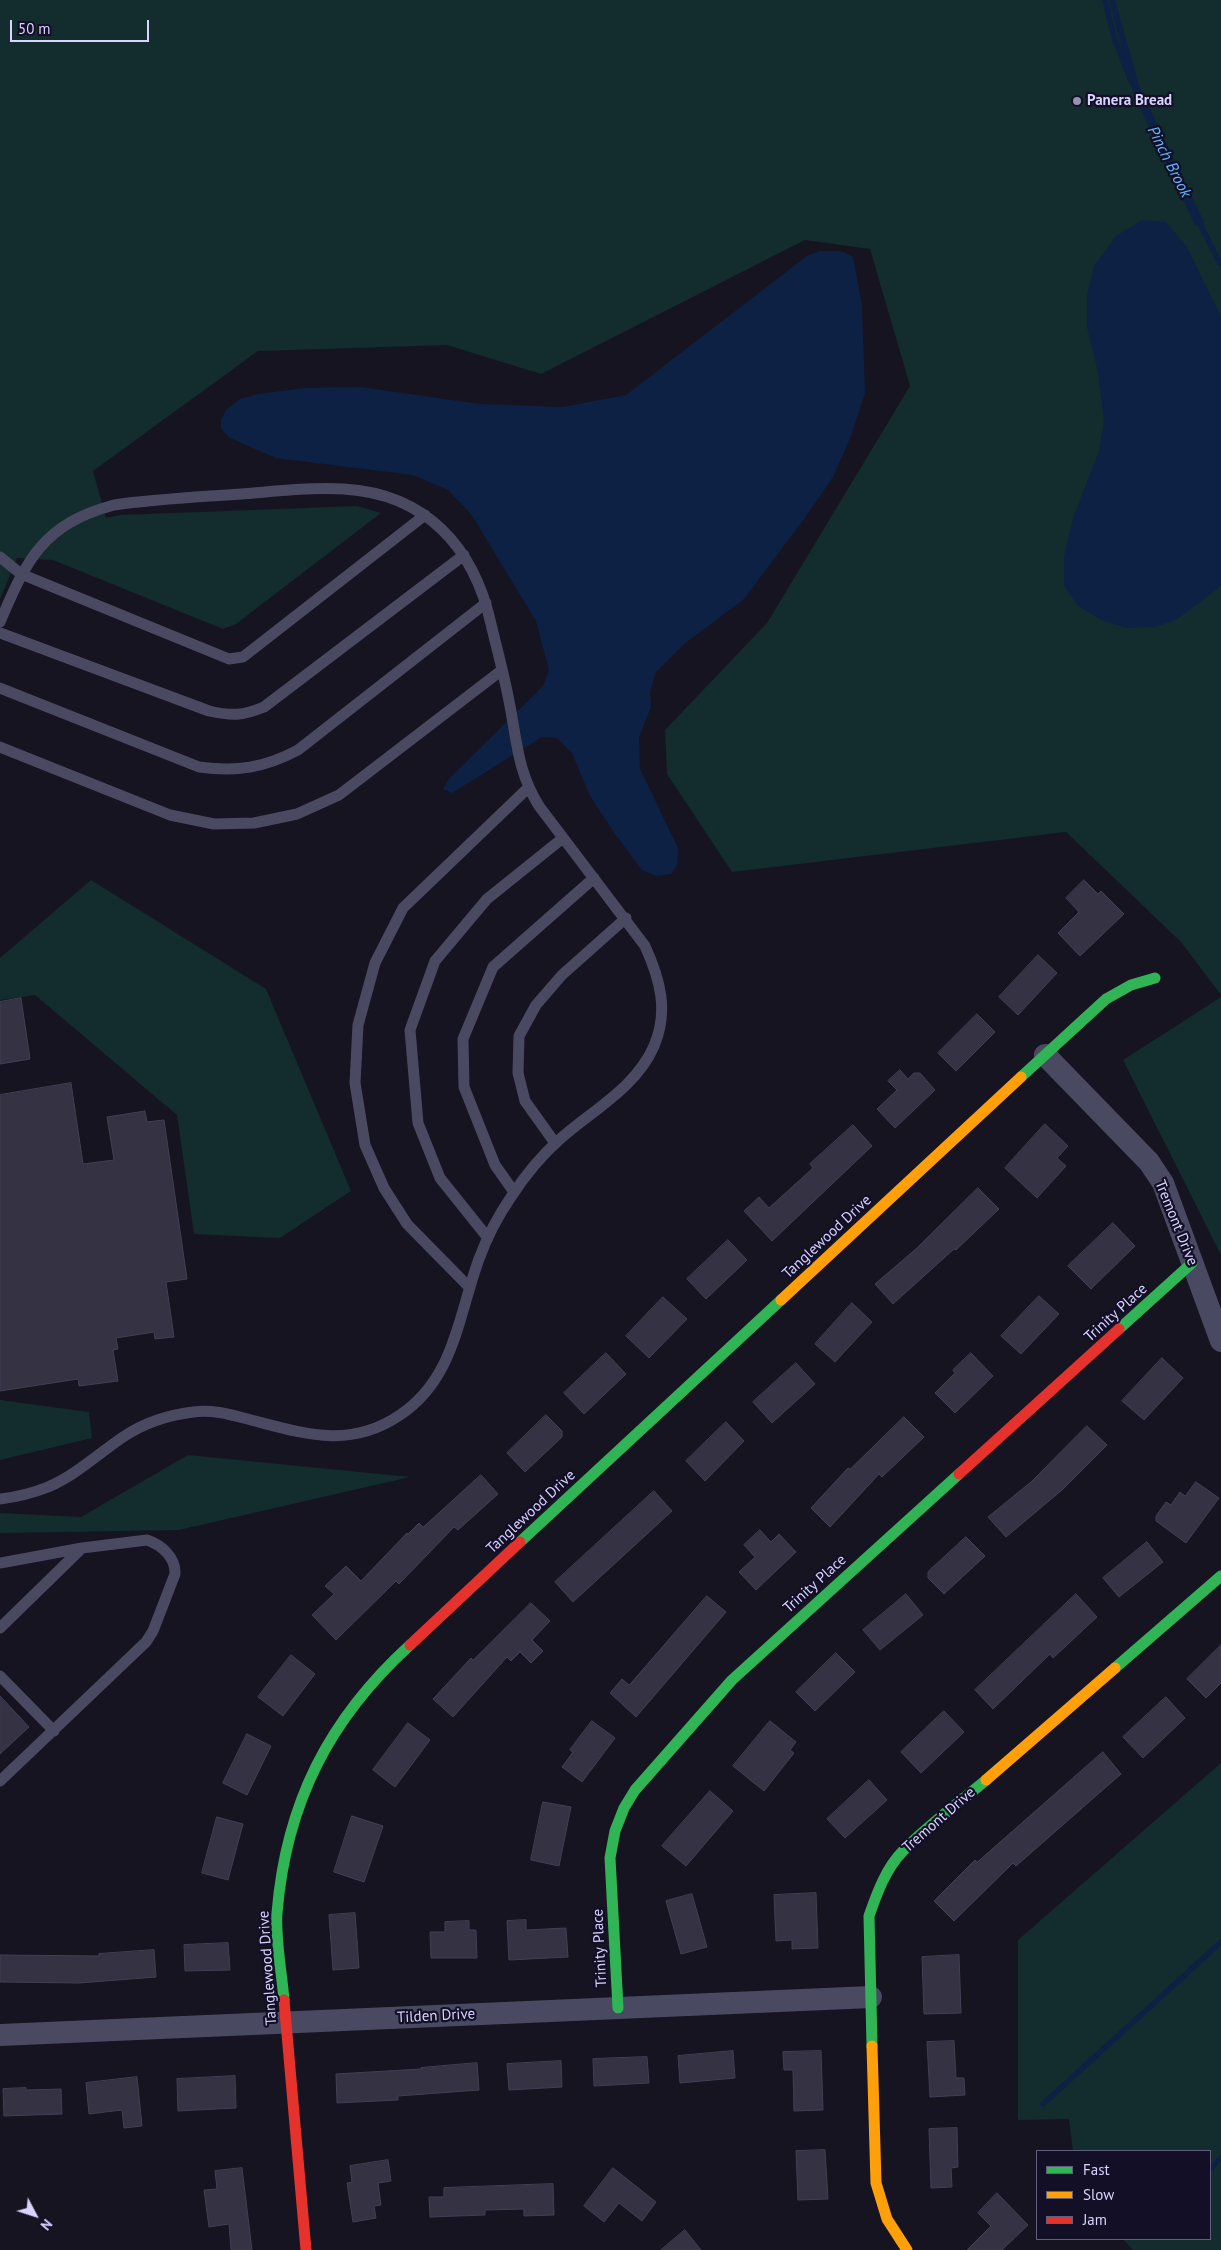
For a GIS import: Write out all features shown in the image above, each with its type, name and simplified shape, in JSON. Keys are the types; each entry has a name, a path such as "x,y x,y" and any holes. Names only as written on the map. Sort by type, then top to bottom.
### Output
{"street":[{"name":"Tanglewood Drive","path":"306,2250 277,1915 281,1876 290,1831 304,1790 328,1745 356,1703 388,1664 1106,999 1131,985 1155,978"},
{"name":"Tremont Drive","path":"1045,1055 1149,1162 1163,1183 1221,1341"},
{"name":"Trinity Place","path":"618,2008 610,1858 615,1831 624,1808 635,1790 732,1680 1192,1263"},
{"name":"Tremont Drive","path":"907,2250 892,2231 882,2208 876,2183 869,1916 876,1893 888,1871 903,1851 1221,1576"},
{"name":"Tilden Drive","path":"0,2035 871,1996"}],"lane":[{"path":"0,622 21,574 34,553 52,535 69,522 91,511 114,505 292,489 345,489 370,493 394,500 425,515 451,538 464,555 486,603 509,700 520,768 528,788 563,838 626,918 645,946 655,969 661,993 661,1022 654,1046 643,1065 630,1081 556,1143 531,1169 514,1192 479,1258 450,1354 439,1376 423,1396 400,1415 378,1427 358,1434 333,1437 308,1434 221,1412 196,1412 171,1416 147,1424 125,1436 70,1475 48,1487 20,1496 0,1499"},
{"path":"0,557 21,574 229,659 243,658 425,515"},
{"path":"0,633 209,711 229,716 246,714 264,707 464,555"},
{"path":"0,688 199,767 225,771 253,767 278,761 298,750 486,603"},
{"path":"0,747 170,815 214,824 254,823 297,814 339,795 502,670"},
{"path":"470,1288 407,1224 384,1188 366,1145 355,1083 358,1025 375,962 403,908 528,788"},
{"path":"488,1238 440,1178 418,1123 410,1030 435,961 487,899 563,838"},
{"path":"514,1192 495,1165 464,1087 463,1039 493,967 594,878"},
{"path":"556,1143 525,1101 518,1072 519,1036 536,1004 562,975 626,918"},
{"path":"0,1563 82,1548 147,1540 155,1542 172,1558 175,1566 175,1574 153,1632 146,1642 0,1781"},
{"path":"0,1628 82,1548"},
{"path":"0,1676 54,1731"}],"green space":[{"path":"0,0 1221,0 1221,995 1181,942 1066,832 732,872 667,774 665,730 767,623 910,386 870,249 805,240 541,374 447,345 258,351 93,471 106,518 120,515 357,506 381,513 236,624 223,629 53,560 17,558 0,599"},
{"path":"91,880 266,989 351,1191 280,1238 194,1234 177,1115 35,995 0,1000 0,958"},
{"path":"1221,997 1221,1255 1123,1060"},
{"path":"0,1400 89,1412 92,1438 0,1460"},
{"path":"188,1455 410,1477 179,1530 0,1533 0,1513 81,1517"},
{"path":"1221,1763 1221,2250 1133,2250 1124,2240 1211,2240 1211,2150 1073,2150 1069,2119 1018,2120 1018,1940"}],"water":[{"path":"1109,0 1115,0 1140,88 1204,222 1195,225 1133,93"},
{"path":"1142,220 1166,222 1187,247 1221,317 1221,586 1176,620 1154,627 1127,628 1101,620 1077,605 1064,585 1064,557 1073,518 1099,451 1104,421 1098,372 1087,327 1087,295 1094,266 1116,236"},
{"path":"820,251 841,251 853,257 862,305 865,393 851,436 833,477 804,519 744,599 683,645 656,672 650,692 651,707 639,737 640,769 678,848 677,866 671,874 656,876 642,870 590,796 572,753 557,738 542,737 452,793 443,789 448,780 543,686 549,670 536,621 471,514 448,490 413,475 276,458 230,438 221,429 221,420 226,410 240,399 258,394 305,388 360,387 480,404 563,407 626,395 807,256"}],"building":[{"path":"1084,880 1098,894 1101,891 1124,914 1080,956 1058,933 1079,912 1066,898"},
{"path":"1038,955 1057,973 1018,1015 999,997"},
{"path":"21,998 30,1059 0,1064 0,1002"},
{"path":"977,1014 995,1032 956,1071 938,1053"},
{"path":"900,1070 908,1079 914,1073 920,1073 935,1090 895,1128 877,1109 897,1090 888,1081"},
{"path":"71,1083 83,1164 114,1160 107,1117 145,1111 147,1122 164,1120 187,1279 166,1282 174,1337 155,1339 154,1332 116,1338 118,1349 113,1350 118,1381 79,1386 78,1379 0,1391 0,1095"},
{"path":"1045,1124 1068,1146 1057,1158 1066,1166 1037,1198 1005,1168"},
{"path":"853,1125 872,1146 772,1241 744,1211 759,1197 769,1208 813,1168 810,1164"},
{"path":"978,1188 999,1209 956,1250 954,1249 893,1304 875,1284 917,1248"},
{"path":"1113,1223 1135,1246 1091,1289 1068,1266"},
{"path":"728,1240 747,1260 706,1299 687,1279"},
{"path":"1039,1296 1059,1314 1021,1354 1001,1336"},
{"path":"663,1297 687,1319 649,1358 626,1336"},
{"path":"852,1303 872,1322 835,1362 815,1344"},
{"path":"606,1353 626,1374 584,1414 564,1393"},
{"path":"971,1353 993,1376 955,1413 935,1393 955,1373 953,1370"},
{"path":"1162,1358 1183,1378 1144,1420 1122,1401"},
{"path":"796,1363 815,1384 772,1423 753,1402"},
{"path":"546,1415 562,1431 562,1437 525,1472 507,1453"},
{"path":"904,1417 924,1437 882,1477 879,1474 830,1527 811,1508 848,1468 850,1469"},
{"path":"726,1422 744,1441 705,1481 686,1461"},
{"path":"1087,1426 1107,1445 1062,1490 1006,1537 988,1517 1031,1482"},
{"path":"481,1475 498,1494 458,1530 454,1527 399,1584 396,1581 336,1640 312,1615 334,1594 325,1586 346,1566 361,1581 407,1533 419,1523 423,1527"},
{"path":"1196,1482 1219,1498 1186,1543 1156,1521 1156,1516 1166,1502 1171,1505 1180,1492 1185,1496"},
{"path":"654,1491 672,1511 573,1602 555,1582"},
{"path":"760,1530 771,1542 779,1534 796,1552 756,1590 739,1572 755,1557 744,1545"},
{"path":"966,1537 985,1556 944,1594 928,1578 928,1572"},
{"path":"1147,1542 1163,1562 1119,1597 1103,1578"},
{"path":"906,1594 923,1615 880,1650 863,1630"},
{"path":"1076,1594 1097,1617 1053,1658 1050,1654 993,1709 975,1690"},
{"path":"707,1596 726,1612 636,1717 610,1693 622,1679 629,1685"},
{"path":"531,1603 550,1621 532,1640 543,1651 531,1663 520,1652 511,1661 507,1657 453,1717 433,1699 471,1658 473,1660"},
{"path":"1221,1645 1221,1683 1206,1698 1187,1679"},
{"path":"836,1653 855,1672 815,1711 796,1692"},
{"path":"291,1655 315,1674 283,1716 258,1697"},
{"path":"0,1696 29,1727 0,1754"},
{"path":"1166,1697 1185,1718 1143,1758 1123,1737"},
{"path":"944,1711 964,1732 921,1773 901,1752"},
{"path":"592,1721 615,1738 582,1782 562,1767 573,1752 570,1750"},
{"path":"770,1721 796,1742 790,1750 794,1753 764,1791 733,1766"},
{"path":"408,1723 430,1740 395,1787 373,1770"},
{"path":"247,1734 271,1746 247,1795 223,1783"},
{"path":"1103,1752 1121,1774 1016,1866 1013,1863 954,1921 934,1901 975,1860 977,1862"},
{"path":"869,1780 887,1800 845,1838 827,1819"},
{"path":"710,1791 733,1811 686,1866 662,1846"},
{"path":"543,1802 571,1807 559,1866 531,1860"},
{"path":"352,1816 383,1826 364,1882 334,1872"},
{"path":"217,1817 243,1824 228,1880 202,1873"},
{"path":"816,1893 818,1948 792,1949 792,1940 776,1941 774,1895"},
{"path":"692,1894 707,1947 681,1954 666,1901"},
{"path":"355,1913 359,1968 333,1970 329,1915"},
{"path":"526,1920 526,1930 566,1928 568,1957 509,1960 507,1921"},
{"path":"469,1921 469,1930 476,1930 477,1958 431,1958 430,1932 445,1932 445,1922"},
{"path":"228,1943 230,1970 185,1971 184,1945"},
{"path":"154,1950 156,1977 79,1983 0,1982 0,1955 99,1956 99,1954"},
{"path":"959,1955 961,2013 924,2014 922,1957"},
{"path":"954,2041 956,2078 964,2078 965,2095 930,2097 927,2042"},
{"path":"733,2051 735,2078 680,2083 678,2056"},
{"path":"821,2051 823,2110 794,2111 793,2070 784,2070 783,2052"},
{"path":"647,2057 649,2083 594,2086 593,2059"},
{"path":"561,2061 562,2087 509,2090 507,2064"},
{"path":"477,2063 479,2090 398,2096 398,2100 337,2103 336,2074 421,2069"},
{"path":"235,2076 236,2108 178,2111 177,2079"},
{"path":"137,2077 142,2126 124,2128 122,2110 89,2114 86,2083"},
{"path":"26,2088 26,2090 61,2089 62,2114 4,2116 3,2089"},
{"path":"957,2128 958,2167 951,2168 952,2187 931,2188 929,2129"},
{"path":"825,2150 828,2199 798,2200 796,2151"},
{"path":"388,2160 391,2181 378,2183 381,2205 374,2206 376,2218 353,2222 347,2183 352,2182 350,2166"},
{"path":"242,2168 252,2250 231,2250 229,2224 209,2227 204,2190 217,2189 215,2171"},
{"path":"613,2168 656,2202 642,2221 619,2203 604,2222 584,2206"},
{"path":"553,2184 554,2215 524,2216 524,2209 485,2210 485,2215 430,2217 429,2197 444,2197 444,2188"},
{"path":"997,2193 1028,2225 1002,2250 967,2250 991,2226 978,2213"},
{"path":"685,2230 701,2250 661,2250"}],"waterway":[{"name":"Pinch Brook","path":"1105,0 1114,37 1131,81"},
{"name":"Pinch Brook","path":"1197,218 1221,265"},
{"path":"1043,2104 1221,1942"},
{"path":"1211,2168 1221,2158"}],"traffic: fast":[{"path":"1021,1077 1106,999 1131,985 1155,978"},
{"path":"1119,1329 1192,1263"},
{"path":"520,1542 781,1300"},
{"path":"618,2008 610,1858 615,1831 624,1808 635,1790 732,1680 959,1474"},
{"path":"1115,1668 1221,1576"},
{"path":"284,2000 278,1945 277,1913 282,1873 290,1835 302,1799 316,1766 335,1733 356,1703 381,1673 410,1645"},
{"path":"872,2046 869,1916 879,1890 887,1873 903,1851 933,1823 986,1780"}],"traffic: slow":[{"path":"781,1300 1021,1077"},
{"path":"986,1780 1115,1668"},
{"path":"872,2046 876,2183 887,2219 907,2250"}],"traffic: jam":[{"path":"959,1474 1119,1329"},
{"path":"410,1645 520,1542"},
{"path":"284,2000 306,2250"}],"place":[{"name":"Panera Bread","path":"1077,101"}]}
